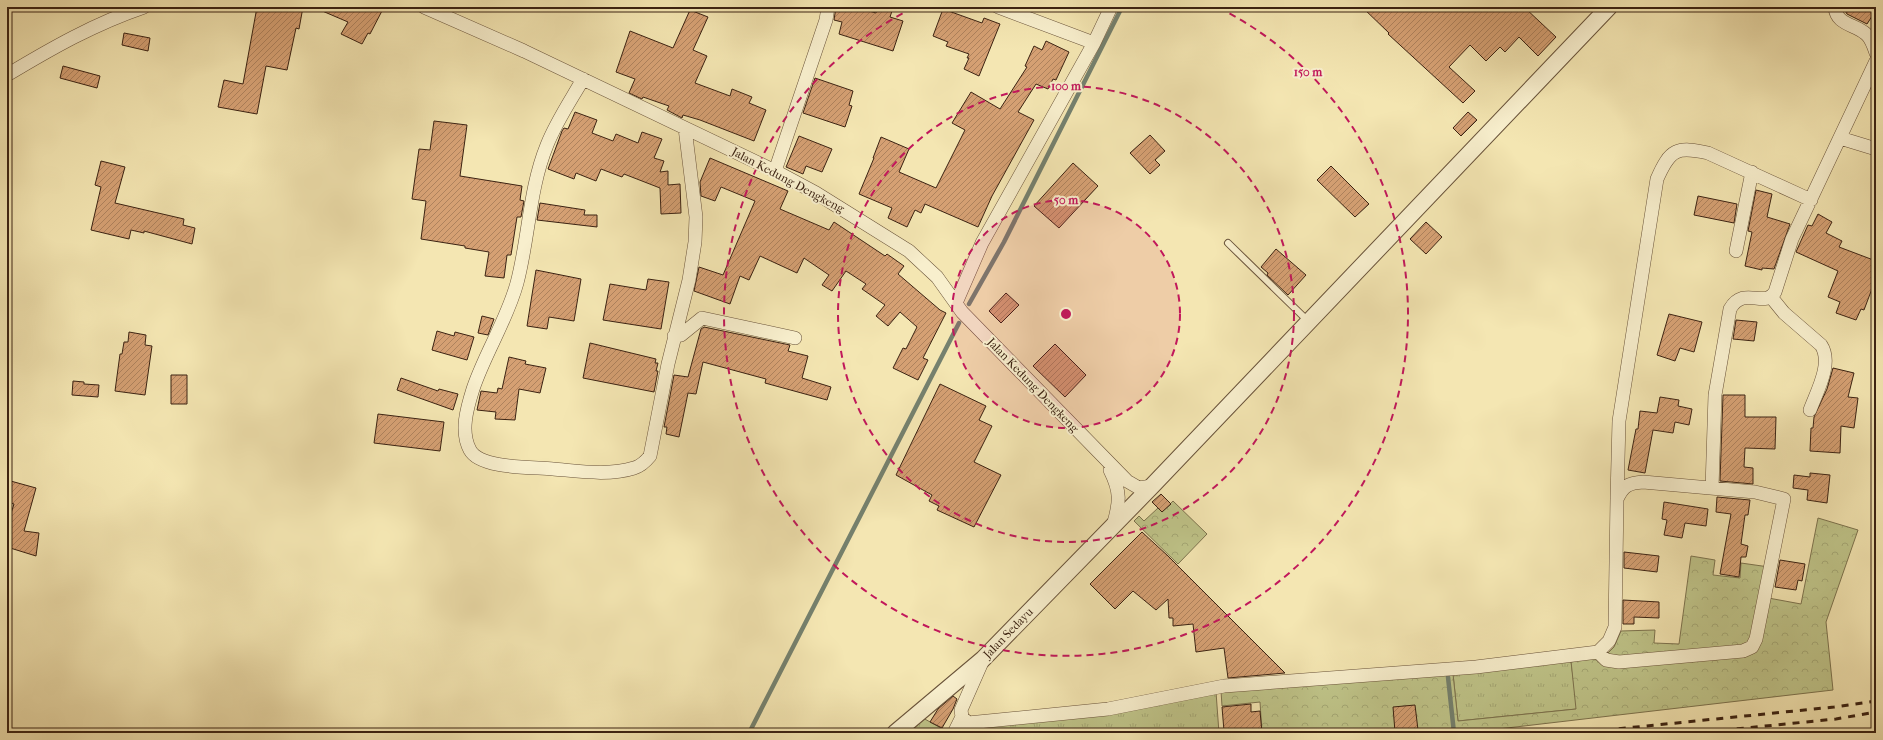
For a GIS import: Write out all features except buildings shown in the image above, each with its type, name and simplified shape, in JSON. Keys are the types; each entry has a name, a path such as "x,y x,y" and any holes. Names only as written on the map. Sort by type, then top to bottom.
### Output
{"street":[{"path":"7,75 67,39 120,15 144,7"},
{"name":"Jalan Kedung Dengkeng","path":"424,7 524,51 775,171 816,193 909,251 937,277 962,312 1105,460"},
{"path":"775,171 826,20 828,7"},
{"path":"998,7 1094,43"},
{"path":"956,303 982,243 1094,43 1111,7"},
{"name":"Jalan Sedayu","path":"895,733 983,659 1152,486 1609,7"},
{"path":"1835,7 1837,16 1842,21 1867,34 1876,53"},
{"path":"1712,488 1715,395 1730,309 1737,300 1743,298 1766,299 1772,297 1775,292 1792,239 1876,61"},
{"path":"583,79 547,144 535,183 523,257 513,296 475,384 467,407 465,438 470,452 487,463 614,472 634,468 643,464 650,456 674,336 689,280 696,230 696,217 685,128"},
{"path":"1840,138 1876,150"},
{"path":"962,718 968,723 977,723 1108,709 1224,686 1476,667 1598,652 1609,641 1615,627 1619,422 1657,179 1665,160 1682,149 1692,149 1708,153 1810,200"},
{"path":"1736,251 1752,172"},
{"path":"1772,297 1784,313 1825,350 1825,367 1810,410"},
{"path":"674,336 681,335 702,318 795,338"},
{"path":"1105,460 1133,485 1146,488 1152,486"},
{"path":"1105,460 1118,485 1119,503 1113,526"},
{"path":"1598,652 1606,660 1619,662 1743,651 1752,647 1756,639 1784,499 1755,492 1643,482 1630,483 1622,488 1617,499"},
{"path":"954,733 962,718 961,710 963,702 983,659"}],"lane":[{"path":"1228,243 1309,322"}],"green space":[{"path":"1173,501 1207,534 1178,564 1134,521 1139,516 1144,521 1158,508 1162,512"},
{"path":"1818,518 1858,530 1826,622 1833,690 1464,733 1284,733 1284,731 1262,733 1260,702 1222,706 1221,691 1453,674 1458,721 1576,709 1571,661 1608,653 1614,647 1621,631 1655,630 1654,643 1679,644 1691,556 1715,560 1713,575 1740,578 1741,563 1769,567 1763,597 1801,604"},
{"path":"1571,661 1577,709 1458,721 1453,674"},
{"path":"1216,692 1219,733 963,733 969,727"},
{"path":"923,718 948,732 905,733"}],"waterway":[{"path":"969,304 1004,242 1122,7"},
{"path":"749,733 959,323"},
{"path":"1448,677 1454,733"}],"railway":[{"path":"1577,733 1834,707 1876,701"},
{"path":"1695,733 1836,719 1876,712"}]}
